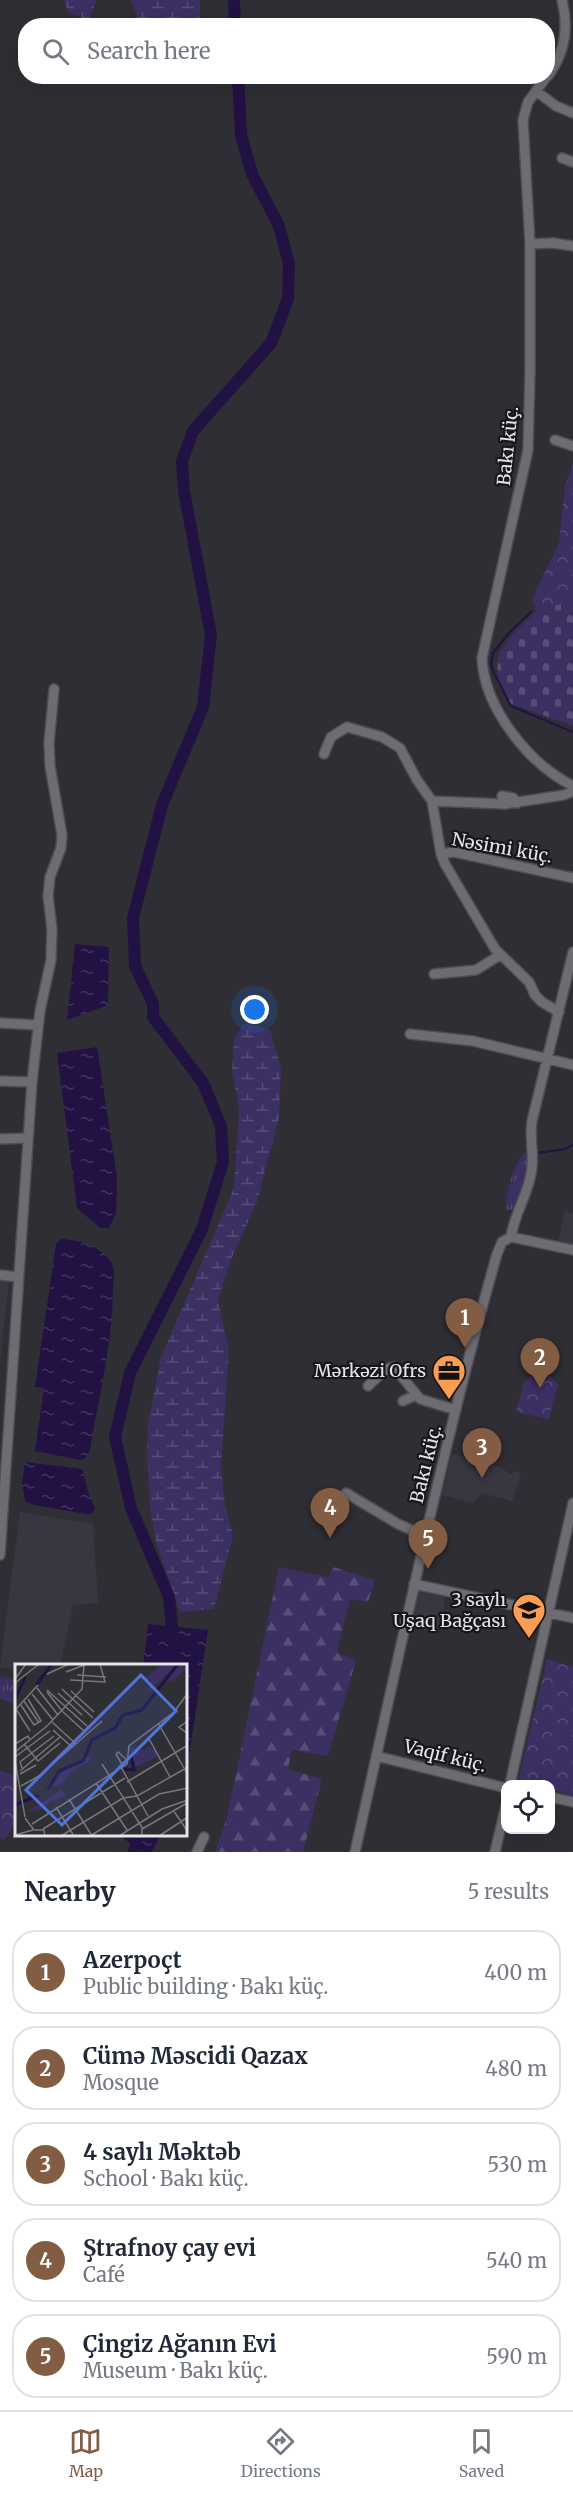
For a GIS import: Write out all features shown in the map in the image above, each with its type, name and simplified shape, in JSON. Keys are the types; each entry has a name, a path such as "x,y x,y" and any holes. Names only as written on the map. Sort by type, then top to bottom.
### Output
{"street":[{"name":"Bakı küç.","path":"555,64 564,44 566,21 562,0"},
{"name":"Bakı küç.","path":"541,84 528,102 523,120 530,244 528,450 503,569 483,648 482,668 510,731 540,763 573,786"},
{"path":"536,91 556,106 573,113"},
{"path":"562,158 573,162"},
{"path":"530,244 553,243 573,246"},
{"path":"555,440 573,446"},
{"path":"0,1555 32,1082 38,1025 51,960 48,896 50,877 61,848 62,834 50,766 54,689"},
{"path":"324,754 332,737 347,728 357,728 382,737 394,743 404,753 417,780 432,801 517,803 564,795 573,791"},
{"path":"502,796 513,798 517,803"},
{"name":"Nəsimi küç.","path":"432,801 441,854 454,852 573,878"},
{"path":"441,854 488,939 500,955 529,982 535,995 559,1012"},
{"name":"Bakı küç.","path":"355,1852 414,1584 456,1410 497,1254 502,1242 511,1237 513,1224 522,1206 531,1173 534,1150 531,1136 532,1121 573,952"},
{"path":"434,974 476,970 500,955"},
{"path":"0,1023 38,1025"},
{"path":"410,1034 473,1041 573,1065"},
{"path":"0,1081 32,1082"},
{"path":"0,1139 28,1138"},
{"path":"511,1237 573,1250"},
{"path":"0,1275 18,1277"},
{"path":"368,1386 386,1369 394,1367 416,1395 425,1402 456,1410"},
{"path":"403,1401 416,1395"},
{"path":"346,1493 398,1524 425,1536"},
{"path":"511,1780 573,1503"},
{"path":"414,1584 573,1618"},
{"name":"Vaqif küç.","path":"376,1756 501,1787"},
{"path":"555,1798 573,1802"},
{"path":"495,1852 501,1826"},
{"path":"197,1852 204,1838"}],"shaded area":[{"path":"565,1211 573,1213 573,1245 558,1242"},
{"path":"0,1280 9,1281 0,1362"},
{"path":"452,1454 499,1466 510,1474 517,1471 521,1474 512,1501 482,1493 473,1503 442,1495"},
{"path":"20,1512 93,1524 98,1603 73,1605 60,1664 15,1664 15,1670 0,1667"},
{"path":"417,1590 446,1596 439,1629 410,1623"}],"green space":[{"path":"63,0 97,0 90,18 69,13"},
{"path":"131,0 200,0 200,18 137,18"},
{"path":"573,463 573,600 536,611 532,599 559,543 565,486"},
{"path":"573,600 573,726 511,704 497,676 498,655 512,635 536,611"},
{"path":"244,1023 270,1030 281,1069 279,1118 257,1202 232,1257 218,1300 229,1350 221,1466 225,1505 233,1536 214,1609 180,1612 156,1542 150,1507 147,1457 148,1423 161,1357 234,1188 239,1107 232,1073 234,1038"},
{"path":"527,1151 531,1156 517,1205 507,1210 511,1178 519,1160"},
{"path":"540,1367 558,1384 549,1419 516,1412 523,1384"},
{"path":"279,1567 329,1577 333,1567 375,1580 368,1602 350,1599 337,1653 356,1660 328,1756 292,1750 288,1769 322,1779 303,1852 215,1852 227,1817"},
{"path":"547,1659 573,1667 573,1795 555,1791 555,1780 518,1780"},
{"path":"0,1677 15,1680 15,1704 0,1699"},
{"path":"0,1771 15,1776 15,1818 4,1840 0,1838"}],"water":[{"path":"75,944 109,947 108,1005 67,1020"},
{"path":"97,1047 117,1177 116,1213 109,1228 100,1228 77,1208 57,1053"},
{"path":"61,1239 83,1243 104,1253 112,1264 114,1273 111,1328 90,1450 86,1458 80,1460 35,1451 44,1388 35,1387 56,1244"},
{"path":"25,1462 83,1469 87,1489 95,1509 92,1514 34,1505 25,1501 22,1484"},
{"path":"148,1624 208,1630 188,1763 188,1664 143,1664"},
{"path":"121,1837 160,1837 152,1852 143,1852"}],"waterway":[{"path":"234,0 235,18"},
{"path":"176,1664 169,1597 131,1508 115,1437 130,1373 202,1229 223,1162 221,1126 203,1083 153,1017 153,1004 135,966 133,918 162,805 203,707 211,635 184,491 182,461 193,431 271,343 288,299 289,264 279,226 252,174 241,135 238,84"},
{"path":"532,611 510,632 493,653 491,664 494,673 511,706 573,732"},
{"path":"537,1153 565,1149 573,1145"},
{"path":"134,1852 138,1837"}],"place":[{"name":"Azerpoçt","path":"465,1348"},
{"name":"Cümə Məscidi Qazax","path":"540,1388"},
{"name":"Mərkəzi Ofrs","path":"449,1400"},
{"name":"4 saylı Məktəb","path":"482,1478"},
{"name":"Ştrafnoy çay evi","path":"330,1538"},
{"name":"Çingiz Ağanın Evi","path":"428,1569"},
{"name":"3 saylı Uşaq Bağçası","path":"529,1639"}]}
